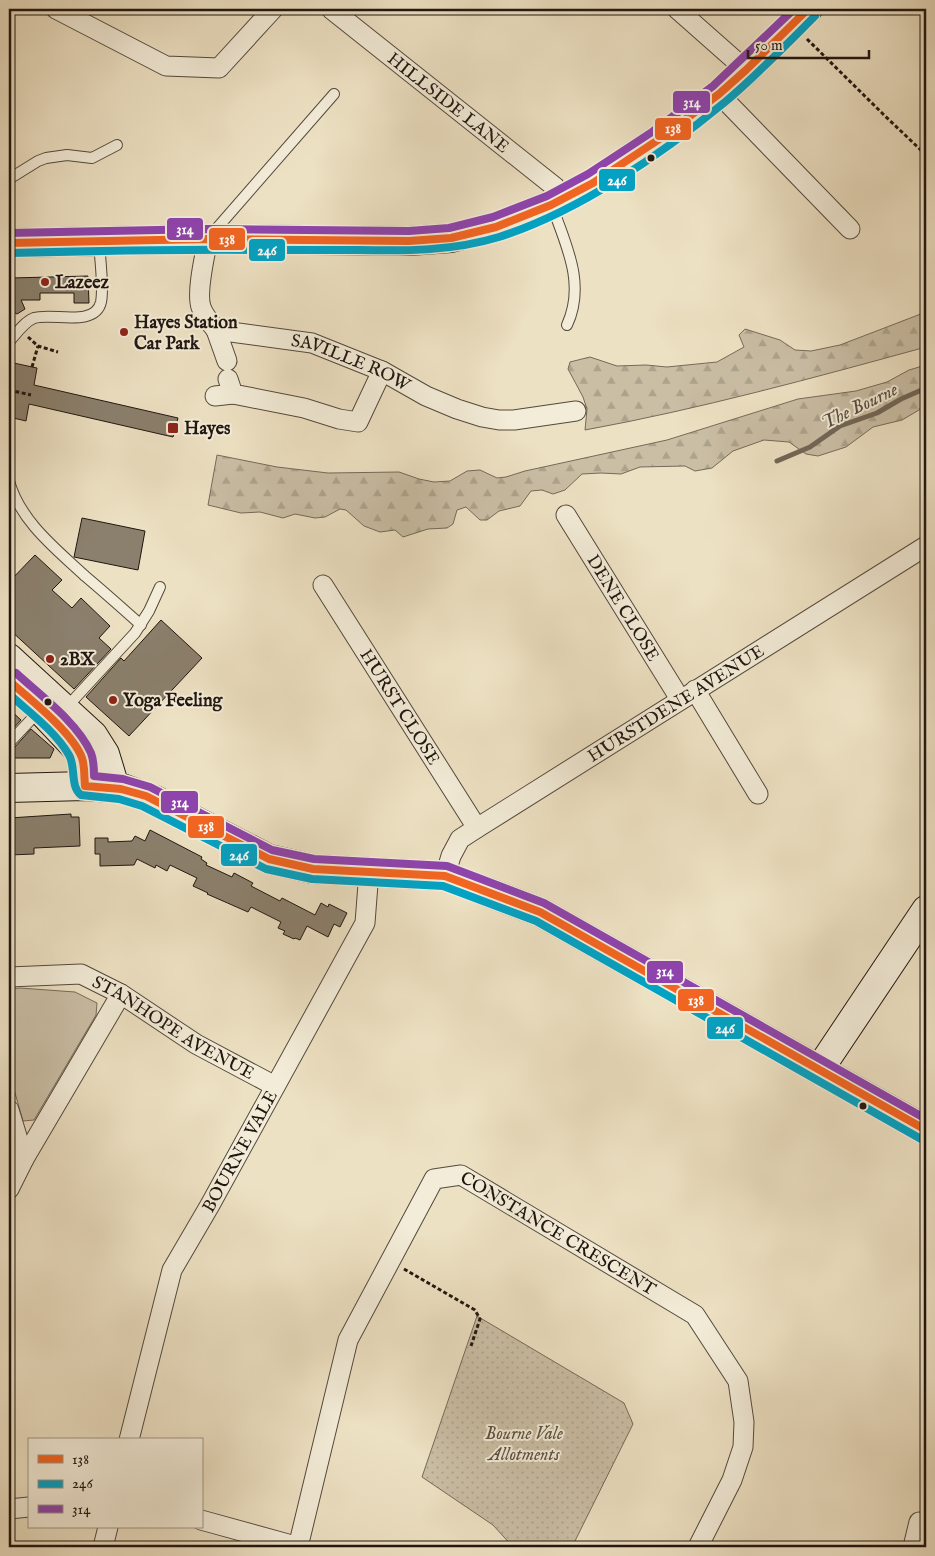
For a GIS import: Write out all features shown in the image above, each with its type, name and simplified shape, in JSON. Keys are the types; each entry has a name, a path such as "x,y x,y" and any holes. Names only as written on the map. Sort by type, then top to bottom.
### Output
{"street":[{"path":"56,9 166,66 219,68 273,9"},
{"name":"HILLSIDE LANE","path":"332,9 555,187 557,202"},
{"path":"677,9 746,70"},
{"path":"9,243 208,239 430,240 481,231 517,219 557,202 593,183 666,135 719,94 800,17"},
{"path":"719,94 850,229"},
{"path":"208,239 200,291 200,304 206,319 216,330 227,361"},
{"name":"SAVILLE ROW","path":"216,330 312,342 382,371 426,396 482,417 514,420 576,411"},
{"path":"225,390 304,408 339,419 358,422 382,371"},
{"name":"DENE CLOSE","path":"566,515 687,695 758,794"},
{"name":"HURSTDENE AVENUE","path":"446,876 451,856 460,839 476,828 926,546"},
{"name":"HURST CLOSE","path":"323,586 476,828"},
{"path":"9,658 52,709 78,750 83,760 85,786"},
{"path":"9,680 93,736 100,745 109,765 115,787"},
{"path":"9,788 115,787 136,792 155,800 269,859 313,869 446,876 540,912 926,1130"},
{"name":"BOURNE VALE","path":"130,1438 172,1270 210,1205 365,923 369,871"},
{"path":"819,1070 926,910"},
{"name":"STANHOPE AVENUE","path":"9,977 82,974 121,994 196,1044 275,1086"},
{"path":"9,1190 16,1160 121,994"},
{"path":"9,1110 16,1160"},
{"name":"CONSTANCE CRESCENT","path":"299,1547 348,1340 434,1179 462,1176 695,1315 738,1381 744,1422 743,1447 732,1480 698,1547"},
{"path":"9,1509 28,1507"},
{"path":"202,1520 299,1547"},
{"path":"913,1547 919,1522"},
{"path":"104,1547 108,1528"}],"lane":[{"path":"208,239 334,94"},
{"path":"9,179 46,158 67,155 92,158 117,145"},
{"path":"557,202 576,289 573,312 567,325"},
{"path":"9,342 34,318 83,317 93,314 98,309 101,297 99,240"},
{"path":"9,480 17,501 36,528 68,560 141,625"},
{"path":"9,742 52,709 128,641 141,625 160,587"}],"path":[{"path":"800,17 926,155"},
{"path":"922,151 926,145"},
{"path":"20,330 38,346 58,352"},
{"path":"32,367 38,346"},
{"path":"9,390 32,395"},
{"path":"390,1261 475,1310 480,1319 471,1346"}],"green space":[{"path":"926,312 926,347 714,403 585,430 587,409 583,397 568,369 570,362 590,357 617,366 646,365 667,367 717,362 744,347 739,335 745,329 780,340 795,350 811,351 840,345"},
{"path":"926,365 926,400 919,410 902,420 873,427 846,447 818,456 806,454 789,442 764,440 733,451 712,468 695,471 685,466 640,467 621,474 582,474 565,490 553,494 542,490 531,491 520,506 499,511 487,520 480,520 466,507 457,510 453,524 447,528 428,529 403,537 395,530 380,532 364,526 346,510 340,509 325,517 315,518 295,514 283,518 260,512 241,513 208,505 217,455 277,467 328,473 399,472 434,482 450,481 467,471 480,470 497,478 506,477 525,471 667,440 798,399 856,391 887,382 909,370"},
{"path":"9,989 75,992 97,1003 96,1015 34,1120 23,1121 9,1072"},
{"name":"Bourne Vale Allotments","path":"477,1316 624,1403 633,1424 572,1547 513,1547 493,1525 422,1477"}],"building":[{"path":"9,273 11,278 88,276 89,303 74,303 74,293 40,293 40,300 21,300 25,309 17,314 9,310"},
{"path":"9,362 37,368 34,385 178,418 173,437 29,404 26,421 9,417"},
{"path":"82,518 145,531 138,570 74,557"},
{"path":"35,555 62,580 52,590 72,608 81,598 110,626 99,638 111,649 74,689 9,629 9,582"},
{"path":"161,620 202,658 129,736 86,697 121,658 124,661"},
{"path":"9,709 21,720 9,733"},
{"path":"31,729 54,749 50,758 9,758 9,750 14,748"},
{"path":"71,814 71,817 79,817 80,846 34,848 34,854 10,855 9,818"},
{"path":"150,830 202,857 201,859 207,863 206,865 232,877 234,873 253,883 251,886 280,901 282,898 315,915 321,903 328,907 329,904 347,913 340,927 334,924 328,937 307,926 300,940 294,939 283,934 285,931 278,928 281,922 251,907 248,912 207,894 193,886 197,878 170,865 167,871 156,865 155,868 137,859 134,865 100,866 100,854 95,854 95,838 108,838 108,842 132,841 135,836 145,841"}],"waterway":[{"name":"The Bourne","path":"777,461 810,447 840,426 877,413 901,399 926,388"}],"transit line":[{"name":"314","path":"9,233 208,229 409,231 449,228 493,217 547,196 588,174 652,132 713,86 794,9"},
{"name":"138","path":"9,243 208,239 409,241 451,238 496,227 551,205 593,183 658,140 719,94 808,9"},
{"name":"246","path":"9,253 166,250 412,250 447,248 482,242 529,226 559,213 618,180 647,161 725,102 760,71 815,16"},
{"name":"314","path":"16,673 58,710 77,731 91,753 94,776 123,779 150,787 272,850 314,859 447,866 544,903 926,1119"},
{"name":"138","path":"9,681 50,717 70,738 82,758 85,786 121,789 146,796 269,859 313,869 445,876 540,912 926,1130"},
{"name":"246","path":"9,694 41,722 63,746 71,760 75,787 81,795 119,799 142,806 266,869 312,879 443,886 536,921 921,1139"}],"place":[{"name":"Lazeez","path":"45,282"},
{"name":"Hayes Station Car Park","path":"124,332"},
{"name":"Hayes","path":"173,428"},
{"name":"2BX","path":"50,659"},
{"name":"Yoga Feeling","path":"113,700"}]}
